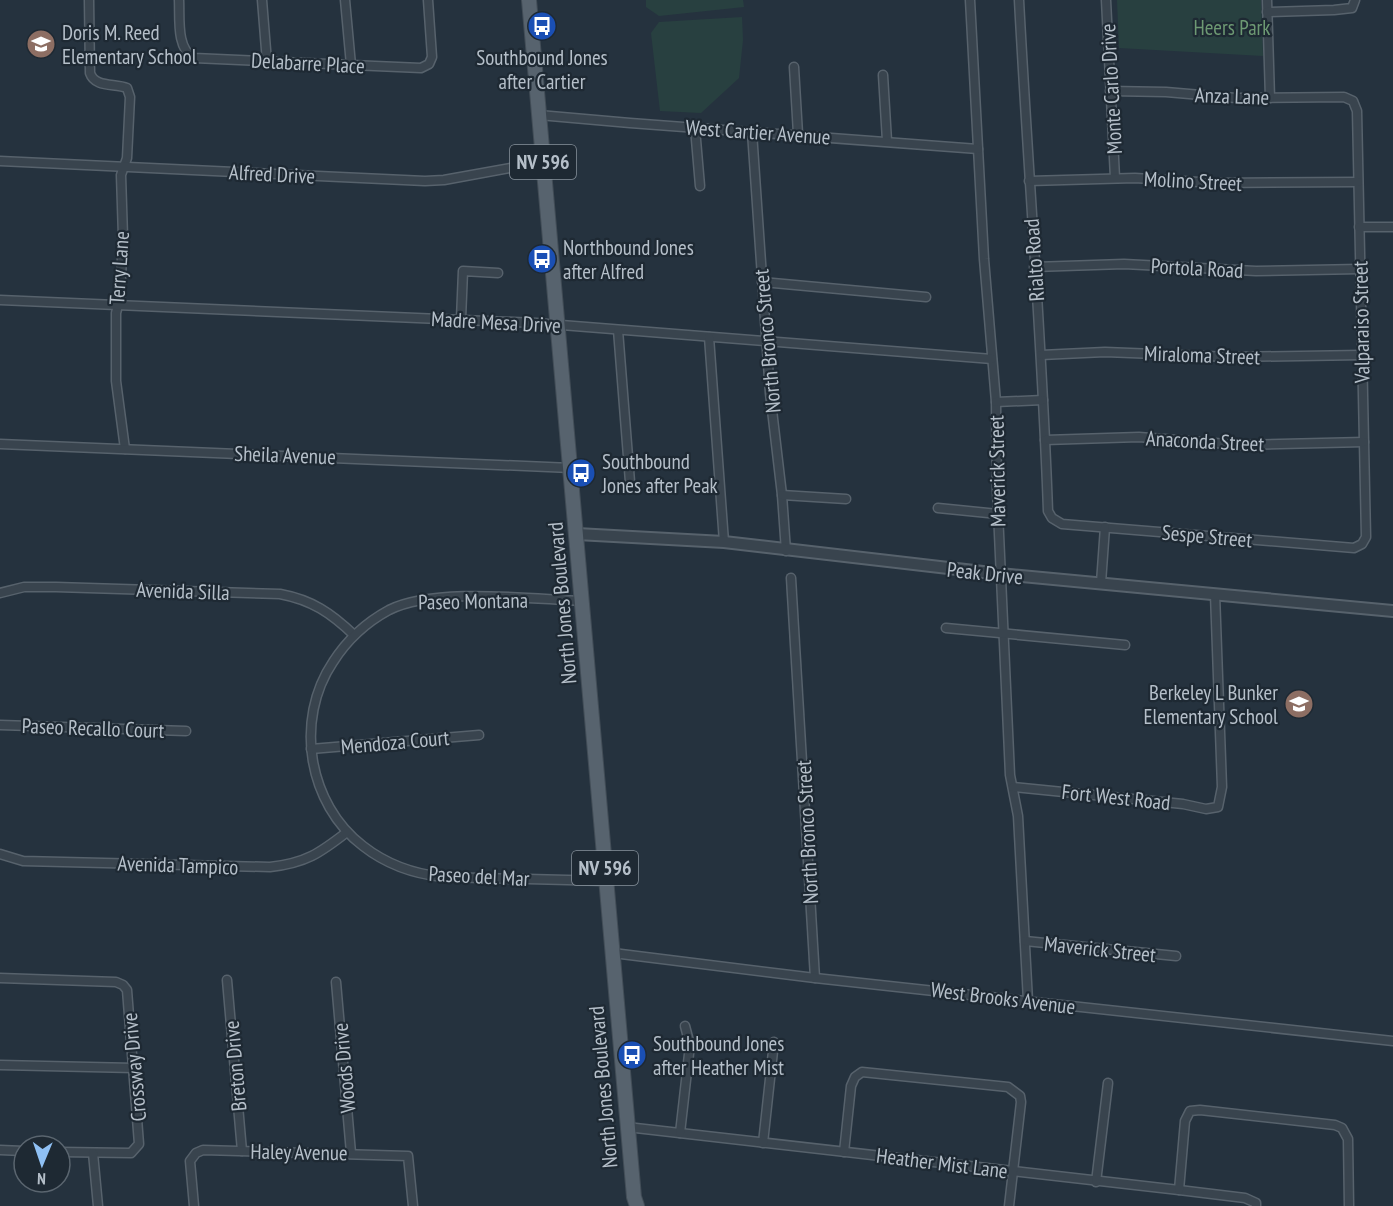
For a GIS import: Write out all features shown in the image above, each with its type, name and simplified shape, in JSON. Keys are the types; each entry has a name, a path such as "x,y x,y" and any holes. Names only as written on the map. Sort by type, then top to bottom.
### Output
{"main road":[{"name":"North Jones Boulevard","path":"529,0 635,1205"}],"street":[{"name":"Terry Lane","path":"89,0 92,79 96,82 127,88 130,97 127,158 121,175 123,237 116,313 116,381 125,449"},
{"name":"Delabarre Place","path":"179,0 183,47 187,54 194,57 422,68 429,64 432,57 428,0"},
{"path":"262,0 267,62"},
{"path":"345,0 351,65"},
{"name":"Maverick Street","path":"970,0 996,402 1002,633 1007,679 1010,775 1018,827 1028,1001"},
{"name":"Rialto Road","path":"1018,0 1041,355 1048,511 1052,518"},
{"name":"Monte Carlo Drive","path":"1106,0 1115,178"},
{"path":"1267,0 1270,98"},
{"path":"1267,12 1334,10 1353,4"},
{"path":"794,67 798,135"},
{"path":"883,75 887,141"},
{"name":"Anza Lane","path":"1110,91 1166,92 1236,98 1344,97 1353,101"},
{"name":"Valparaiso Street","path":"1353,101 1357,111 1366,537 1362,544"},
{"name":"West Cartier Avenue","path":"539,115 978,149"},
{"path":"695,128 700,186"},
{"name":"North Bronco Street","path":"752,132 770,393 786,551"},
{"name":"Alfred Drive","path":"0,161 425,181 444,180 543,162"},
{"name":"Molino Street","path":"1029,181 1115,178 1254,184 1358,182"},
{"path":"1359,227 1393,227"},
{"name":"Portola Road","path":"1034,267 1124,264 1256,271 1360,269"},
{"path":"461,319 463,271 498,273"},
{"path":"762,282 926,297"},
{"name":"Madre Mesa Drive","path":"0,300 461,319 992,359"},
{"path":"618,330 630,482"},
{"path":"709,337 724,542"},
{"name":"Miraloma Street","path":"1041,355 1106,352 1242,357 1362,355"},
{"path":"996,402 1043,400"},
{"name":"Anaconda Street","path":"1045,440 1139,437 1240,445 1364,442"},
{"name":"Sheila Avenue","path":"0,444 571,468"},
{"path":"782,495 846,499"},
{"path":"938,508 998,514"},
{"name":"Sespe Street","path":"1052,518 1062,524 1354,548 1362,544"},
{"path":"1101,583 1104,527"},
{"name":"Peak Drive","path":"577,534 724,542 1000,574 1393,611"},
{"name":"North Bronco Street","path":"791,578 815,978"},
{"name":"Avenida Silla","path":"0,593 24,587 56,587 280,594 315,605 334,616 354,635"},
{"name":"Fort West Road","path":"1013,786 1183,804 1206,809 1218,807 1222,787 1215,594"},
{"name":"Paseo Montana","path":"311,749 310,730 315,699 325,673 354,635 370,621 389,610 405,603 429,598 470,597 583,602"},
{"path":"946,628 1125,645"},
{"name":"Paseo Recallo Court","path":"0,725 186,731"},
{"name":"Mendoza Court","path":"311,749 479,735"},
{"name":"Paseo del Mar","path":"311,749 315,774 324,795 347,832 364,847 395,866 425,875 443,877 606,881"},
{"name":"Avenida Tampico","path":"0,854 23,861 287,866 316,855 347,832"},
{"name":"Maverick Street","path":"1025,941 1176,956"},
{"name":"West Brooks Avenue","path":"613,953 815,978 1393,1041"},
{"name":"Crossway Drive","path":"0,978 116,981 127,990 139,1144 131,1153 93,1153"},
{"name":"Breton Drive","path":"227,980 242,1151"},
{"name":"Woods Drive","path":"336,982 351,1153"},
{"path":"680,1133 690,1045 685,1026"},
{"path":"763,1143 774,1042"},
{"path":"0,1065 134,1068"},
{"path":"844,1152 851,1086 855,1077 868,1071 1008,1087 1016,1093 1021,1102 1009,1206"},
{"path":"1096,1182 1108,1083"},
{"path":"1179,1190 1185,1121 1190,1111 1200,1110 1342,1128 1348,1139 1349,1206"},
{"name":"Heather Mist Lane","path":"627,1127 1245,1198 1256,1205"},
{"name":"Haley Avenue","path":"194,1206 190,1161 203,1150 408,1156 412,1206"},
{"path":"72,1152 93,1153 98,1206"}],"green space":[{"path":"646,0 743,0 744,7 659,16 646,7"},
{"name":"Heers Park","path":"1117,0 1261,0 1263,56 1119,48"},
{"path":"742,17 743,40 739,78 701,113 660,111 651,33 659,22"}],"place":[{"name":"Southbound Jones after Cartier","path":"542,26"},
{"name":"Doris M. Reed Elementary School","path":"41,44"},
{"name":"Northbound Jones after Alfred","path":"542,259"},
{"name":"Southbound Jones after Peak","path":"581,473"},
{"name":"Berkeley L Bunker Elementary School","path":"1299,704"},
{"name":"Southbound Jones after Heather Mist","path":"632,1055"}]}
